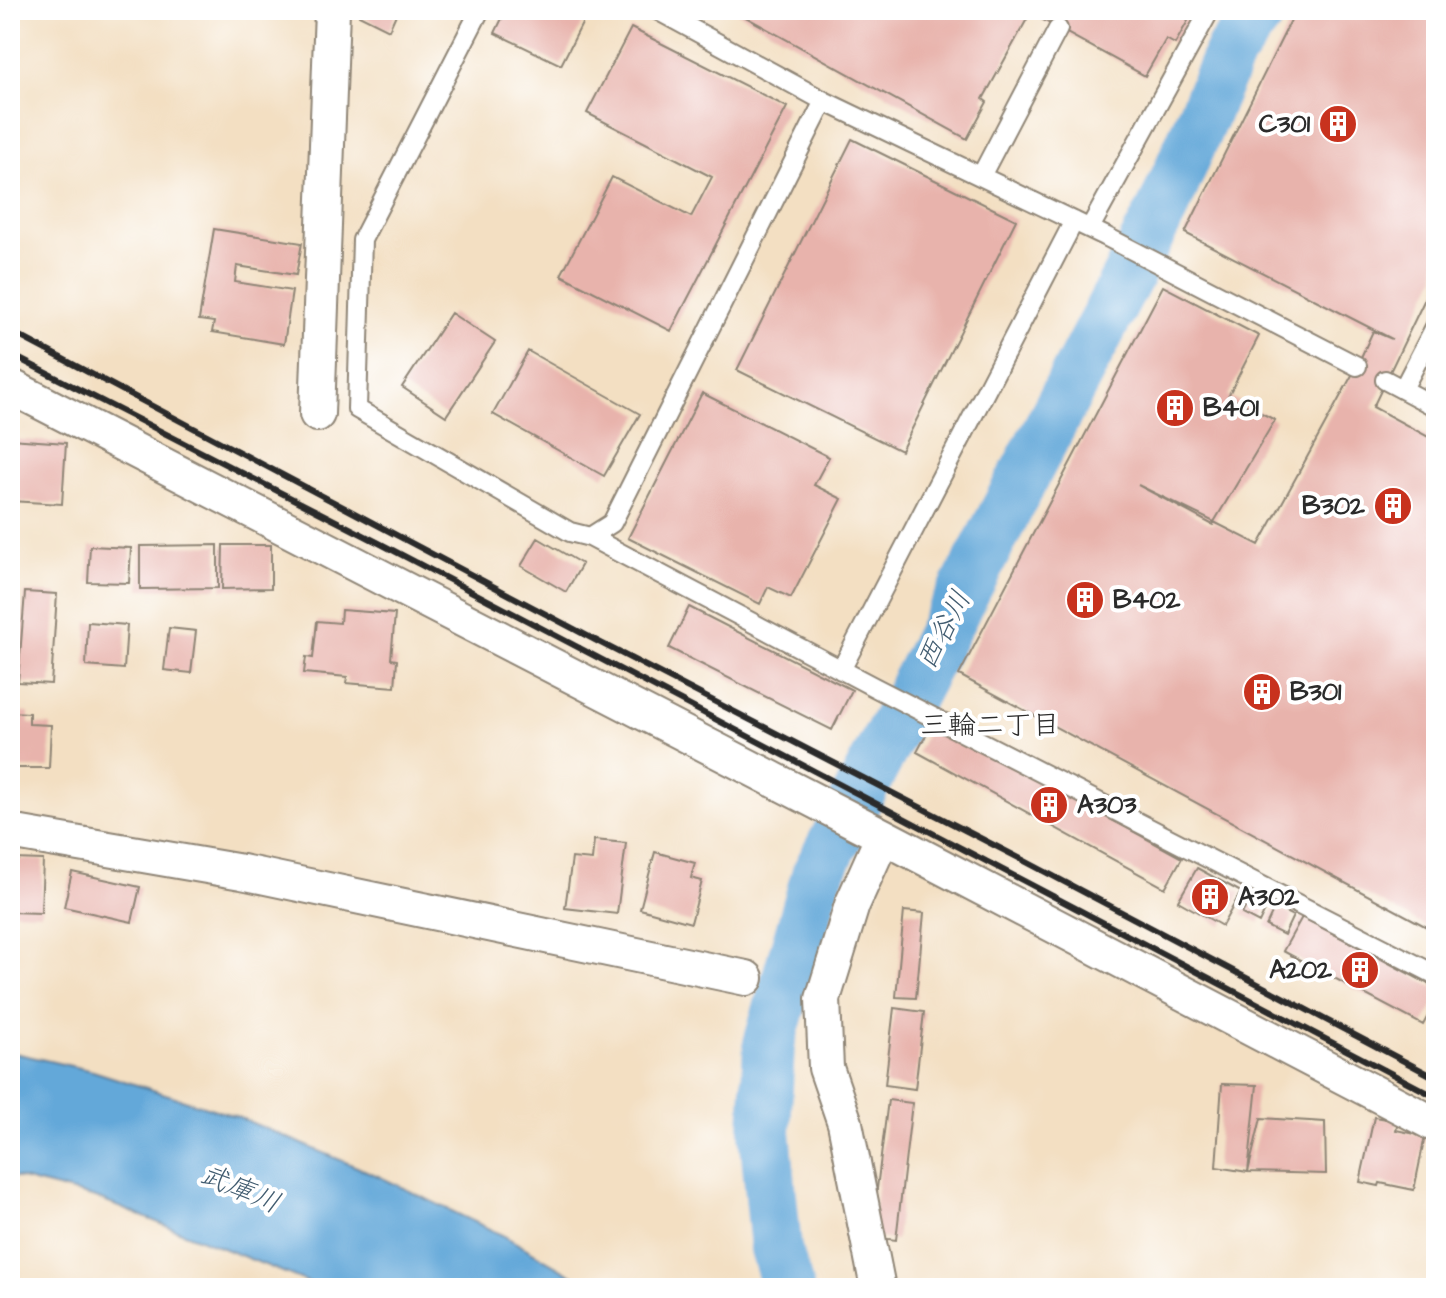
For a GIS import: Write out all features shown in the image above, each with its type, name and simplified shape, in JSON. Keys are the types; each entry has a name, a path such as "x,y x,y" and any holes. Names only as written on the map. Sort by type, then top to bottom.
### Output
{"street":[{"path":"317,414 332,10"},
{"path":"10,386 1436,1125"},
{"path":"10,832 258,875 746,978"},
{"path":"878,1288 845,1123 826,1068 823,999 852,905 883,836"}],"lane":[{"path":"480,10 362,240 357,409 570,532 590,537 841,670 1436,975"},
{"path":"657,10 824,101 1090,228 1357,366"},
{"path":"841,670 1210,10"},
{"path":"981,176 1058,29"},
{"path":"590,537 612,523 824,101"},
{"path":"1403,389 1436,325"},
{"path":"1385,380 1436,407"}],"water":[{"name":"武庫川","path":"10,1052 93,1071 238,1117 376,1175 504,1236 595,1288 323,1288 96,1198 10,1176"},
{"path":"746,1130 777,1131 782,1227 799,1288 776,1288 762,1241"}],"building":[{"path":"361,10 398,10 389,30 359,15"},
{"path":"506,10 589,10 561,65 495,33"},
{"path":"733,10 1032,10 983,99 987,102 967,139"},
{"path":"1047,10 1194,10 1175,44 1166,39 1145,76 1041,19"},
{"path":"1296,10 1427,10 1436,14 1436,276 1373,407 1436,441 1436,932 959,675 1163,286 1259,336 1228,396 1275,420 1214,522 1259,545 1373,331 1392,339 1185,233","holes":["1138,485 1214,522 1213,525"]},
{"path":"631,28 787,107 671,331 561,275 612,177 691,217 712,177 587,113"},
{"path":"852,139 1016,220 901,451 737,370"},
{"path":"214,229 302,243 296,275 237,266 235,282 292,291 284,344 212,332 214,322 199,320"},
{"path":"451,313 495,342 446,416 402,387"},
{"path":"528,351 640,414 604,476 493,414"},
{"path":"702,393 829,457 814,485 842,499 791,598 768,587 760,604 628,538"},
{"path":"10,439 66,443 62,504 10,501"},
{"path":"538,538 582,564 566,592 521,566"},
{"path":"218,545 218,588 140,589 140,546"},
{"path":"223,545 271,545 271,588 222,589"},
{"path":"90,546 131,548 129,583 88,582"},
{"path":"25,592 57,594 51,684 18,682"},
{"path":"689,607 852,690 832,730 669,648"},
{"path":"341,610 395,614 391,659 397,660 395,687 346,683 347,677 304,673 306,657 313,658 317,621 340,623"},
{"path":"88,622 127,625 124,669 86,666"},
{"path":"169,628 196,631 191,673 164,670"},
{"path":"10,712 29,713 29,724 51,725 49,768 10,768"},
{"name":"A303","path":"933,722 1182,858 1165,888 917,752"},
{"path":"594,840 626,843 617,914 565,908 572,858 592,860"},
{"path":"655,852 695,863 691,878 702,881 691,923 640,909"},
{"path":"14,859 43,860 41,913 10,912 10,873 13,873"},
{"name":"A302","path":"1197,868 1241,892 1222,926 1178,901"},
{"path":"72,872 140,887 132,922 64,907"},
{"path":"1252,894 1269,902 1259,923 1242,914"},
{"path":"1275,907 1293,916 1284,935 1266,926"},
{"path":"904,911 924,913 916,998 896,997"},
{"name":"A202","path":"1302,917 1436,988 1436,1001 1423,1025 1283,951"},
{"path":"894,1008 924,1012 915,1089 885,1085"},
{"path":"1222,1084 1257,1085 1248,1172 1216,1167"},
{"path":"888,1100 912,1103 896,1240 871,1237"},
{"path":"1374,1117 1398,1121 1396,1130 1425,1136 1414,1190 1360,1182"},
{"path":"1261,1118 1325,1122 1326,1174 1248,1172"}],"waterway":[{"name":"西谷川","path":"788,1288 776,1249 765,1132 769,1044 817,875 1165,204 1230,52 1261,10"}],"railway":[{"path":"10,331 1436,1078"},
{"path":"10,354 381,544 1436,1097"}],"place":[{"name":"C301","path":"1338,124"},
{"name":"B401","path":"1175,408"},
{"name":"B302","path":"1393,506"},
{"name":"B402","path":"1085,600"},
{"name":"B301","path":"1262,692"},
{"name":"A303","path":"1049,805"},
{"name":"A302","path":"1210,897"},
{"name":"A202","path":"1360,970"}],"district":[{"name":"三輪二丁目","path":"990,725"}]}
